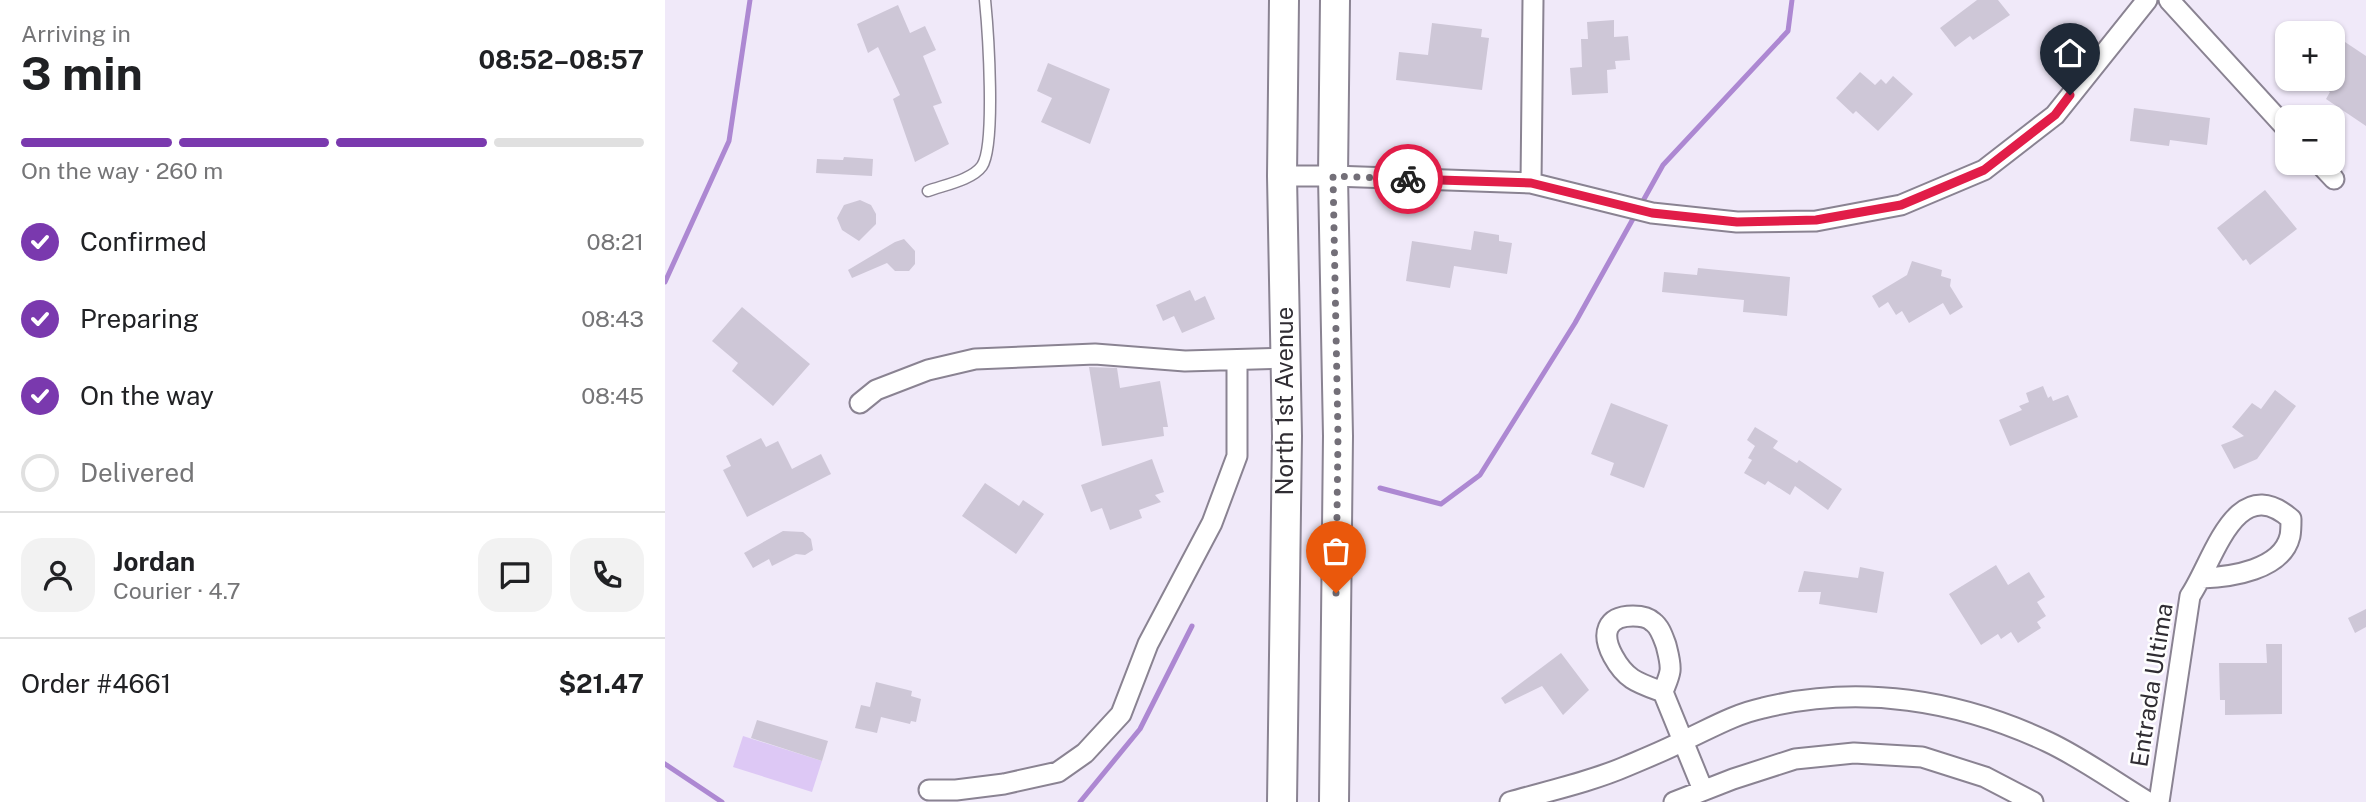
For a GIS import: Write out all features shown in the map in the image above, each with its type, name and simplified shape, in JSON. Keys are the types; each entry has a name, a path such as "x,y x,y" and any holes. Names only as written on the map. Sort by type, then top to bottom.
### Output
{"main road":[{"name":"North 1st Avenue","path":"1282,802 1287,436 1282,176 1284,0"},
{"name":"North 1st Avenue","path":"1334,802 1338,436 1333,176 1335,0"}],"street":[{"path":"1531,183 1533,0"},
{"path":"1282,176 1531,183 1652,213 1737,222 1816,220 1901,205 1984,170 2055,115 2147,0"},
{"path":"2169,0 2275,116"},
{"path":"2330,175 2334,179"},
{"path":"860,403 876,390 928,370 975,359 1095,354 1185,361 1285,358"},
{"path":"929,790 956,790 1004,784 1058,772 1085,752 1121,714 1148,644 1212,523 1237,456 1237,359"},
{"name":"Entrada Ultima","path":"2159,802 2190,596 2202,578 2208,558 2236,516 2259,505 2278,508 2291,519 2290,537 2282,552 2262,566 2233,577 2202,578"},
{"path":"1663,692 1703,790"},
{"path":"1510,802 1622,768 1730,719 1762,708 1800,701 1864,695 1920,700 1979,715 2049,742 2148,802"},
{"path":"1674,802 1795,759 1854,752 1922,757 1985,777 2033,802"}],"lane":[{"path":"928,191 969,176 982,166 988,146 989,47 985,0"}],"shaded area":[{"path":"743,736 822,761 812,792 733,767"}],"building":[{"path":"1977,0 1998,0 2010,15 1973,40 1970,36 1955,47 1940,28"},
{"path":"898,5 910,33 925,26 936,50 923,56 942,103 933,106 949,144 915,162 893,99 900,95 878,47 868,53 857,24"},
{"path":"1614,20 1614,37 1628,36 1630,60 1615,61 1616,69 1607,70 1608,93 1572,95 1570,68 1582,67 1581,39 1588,39 1587,22"},
{"path":"1432,23 1482,29 1481,37 1489,38 1482,90 1396,80 1399,52 1428,55"},
{"path":"2345,42 2366,56 2366,126 2345,112 2345,105 2335,105 2326,99 2330,92 2345,91"},
{"path":"1048,63 1110,89 1090,144 1041,122 1052,98 1037,91"},
{"path":"1860,72 1875,85 1881,79 1886,84 1893,76 1913,94 1878,131 1856,111 1853,114 1836,98"},
{"path":"2134,108 2210,118 2207,145 2170,140 2169,146 2130,141"},
{"path":"844,157 873,159 872,176 816,173 817,159 843,160"},
{"path":"2265,190 2297,229 2250,265 2246,259 2243,261 2217,228"},
{"path":"860,200 871,205 876,214 876,224 859,241 842,230 837,218 844,205"},
{"path":"1474,231 1499,235 1499,241 1512,243 1507,274 1454,266 1450,288 1406,281 1412,241 1471,250"},
{"path":"904,239 915,251 915,264 909,271 895,271 887,263 852,278 848,270"},
{"path":"1912,261 1942,270 1941,276 1951,279 1950,286 1963,307 1950,315 1943,303 1909,323 1902,311 1896,315 1888,302 1879,308 1872,296 1907,275"},
{"path":"1698,268 1790,277 1787,316 1743,312 1744,300 1662,292 1664,272 1697,275"},
{"path":"1190,290 1195,301 1205,296 1215,319 1182,333 1174,316 1163,321 1156,305"},
{"path":"742,307 810,364 773,406 732,371 738,363 712,341"},
{"path":"1089,367 1117,368 1120,388 1160,381 1168,427 1163,427 1164,436 1102,446"},
{"path":"2043,386 2048,398 2051,396 2053,401 2068,395 2078,417 2010,446 1999,420 2022,410 2019,406 2029,402 2026,393"},
{"path":"2275,390 2296,406 2257,459 2234,469 2221,445 2244,436 2232,427 2252,403 2261,409"},
{"path":"1611,403 1668,425 1644,488 1610,475 1614,463 1591,454"},
{"path":"1755,427 1778,441 1773,448 1797,463 1799,460 1842,489 1828,510 1795,486 1790,495 1768,481 1765,485 1744,473 1752,460 1748,458 1755,446 1747,440"},
{"path":"761,438 766,447 778,441 792,469 821,454 831,474 747,517 723,470 731,466 726,456"},
{"path":"1152,459 1164,492 1155,495 1161,502 1139,510 1142,518 1110,530 1102,508 1091,512 1081,485"},
{"path":"985,483 1019,506 1023,500 1044,514 1016,554 962,516"},
{"path":"783,531 803,532 811,539 813,550 805,555 796,554 772,566 769,559 753,568 744,553"},
{"path":"1996,565 2008,585 2029,572 2045,597 2037,602 2046,616 2037,622 2041,628 2018,643 2011,632 2001,639 1998,634 1981,645 1949,594"},
{"path":"1860,567 1884,572 1877,613 1819,604 1821,592 1798,592 1804,571 1858,578"},
{"path":"2366,609 2366,627 2355,633 2348,618"},
{"path":"2266,644 2282,644 2282,714 2225,715 2225,700 2220,700 2219,663 2267,663"},
{"path":"1561,653 1589,690 1563,715 1542,686 1505,704 1501,698"},
{"path":"876,682 912,691 911,696 921,699 916,722 911,721 910,724 881,717 877,733 855,728 861,705 870,707"},
{"path":"757,720 828,741 822,761 751,738"}],"waterway":[{"path":"665,282 729,141 750,0"},
{"path":"1380,488 1441,504 1480,475 1575,323 1663,165 1788,31 1792,0"},
{"path":"1080,802 1140,729 1192,626"},
{"path":"665,764 722,802"}],"way so far":[{"path":"1336,593 1338,436 1333,176 1408,179"}],"route":[{"path":"1408,179 1531,183 1652,213 1737,222 1816,220 1901,205 1984,170 2055,115 2070,95"}]}
